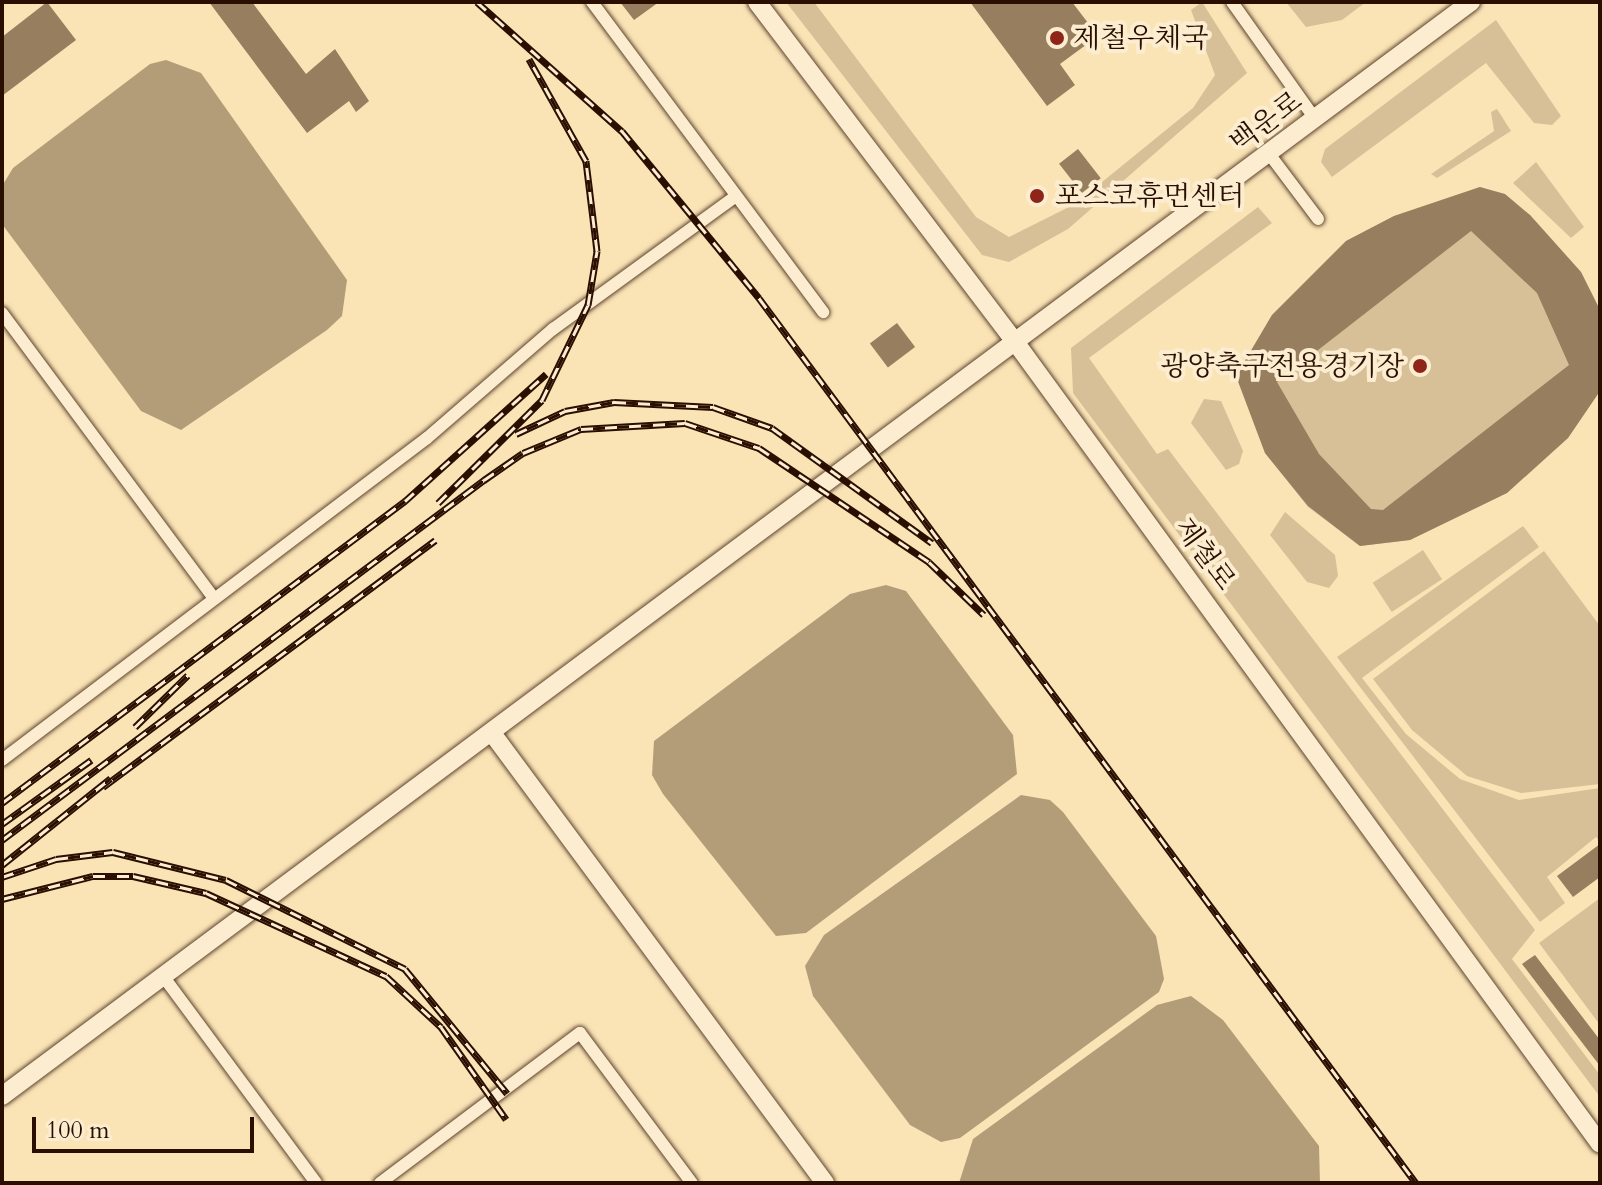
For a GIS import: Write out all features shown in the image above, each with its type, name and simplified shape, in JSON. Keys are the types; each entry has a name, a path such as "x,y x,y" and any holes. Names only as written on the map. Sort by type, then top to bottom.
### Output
{"main road":[{"name":"제철로","path":"757,2 1016,343 1600,1144"},
{"name":"백운로","path":"2,1096 1270,155 1471,2"},
{"path":"492,733 825,1183"}],"street":[{"path":"592,2 823,312"},
{"path":"1232,2 1316,120"},
{"path":"1270,155 1318,219"},
{"path":"2,760 416,446 553,329 736,196"},
{"path":"2,313 213,597"},
{"path":"163,976 316,1183"},
{"path":"380,1183 580,1033 692,1183"}],"shaded area":[{"path":"786,2 814,2 976,217 1009,237 1075,204 1193,108 1215,75 1191,10 1202,2 1247,73 1068,229 1009,262 982,255"},
{"path":"1286,2 1366,2 1342,20 1306,27"},
{"path":"1496,20 1561,116 1552,125 1534,123 1486,63 1332,177 1321,162 1325,149"},
{"path":"166,60 201,73 347,280 342,316 327,330 181,430 141,411 2,224 2,186 13,168 150,64"},
{"path":"1497,109 1511,131 1437,178 1431,174 1494,131 1491,112"},
{"path":"1536,162 1584,227 1571,238 1513,183"},
{"name":"광양축구전용경기장","path":"1480,187 1530,215 1581,272 1600,310 1600,391 1568,438 1507,493 1410,540 1360,546 1308,507 1265,453 1236,376 1272,315 1346,241 1394,216"},
{"path":"1258,207 1272,223 1089,358 1157,454 1168,449 1535,930 1512,959 1600,1075 1600,1097 1073,393 1071,348"},
{"path":"1204,399 1221,401 1243,451 1239,464 1226,470 1191,423"},
{"path":"1285,512 1335,555 1338,576 1329,588 1307,582 1270,535"},
{"path":"1523,526 1539,547 1362,678 1406,734 1460,779 1519,800 1600,788 1600,842 1596,837 1547,877 1565,903 1540,922 1337,657"},
{"path":"1423,550 1442,579 1392,612 1373,583"},
{"path":"1544,551 1600,626 1600,784 1521,793 1467,776 1412,730 1373,679"},
{"path":"886,585 906,591 1013,735 1017,774 806,933 776,936 663,794 652,775 654,741 850,594"},
{"path":"1021,795 1050,800 1063,812 1156,936 1164,979 1159,992 960,1138 941,1142 910,1125 813,996 805,966 824,935"},
{"path":"1600,898 1600,1025 1539,943"},
{"path":"1191,996 1223,1020 1319,1146 1320,1183 959,1183 973,1139 1157,1005"}],"building":[{"path":"47,2 76,40 2,96 2,37"},
{"path":"209,2 252,2 306,74 335,49 369,101 356,112 349,101 307,133"},
{"path":"620,2 659,2 634,20"},
{"path":"970,2 1072,2 1098,36 1060,64 1075,85 1047,106"},
{"path":"1078,149 1101,178 1082,193 1059,164"},
{"path":"1480,187 1505,194 1530,215 1581,272 1600,310 1600,391 1568,438 1507,493 1410,540 1360,546 1308,506 1265,453 1236,376 1272,315 1346,241 1394,216","holes":["1471,231 1537,293 1569,365 1383,510 1371,509 1319,454 1277,382"]},
{"path":"897,323 915,347 888,367 870,343"},
{"path":"1600,844 1600,877 1573,897 1557,876"},
{"path":"1535,955 1600,1040 1600,1066 1522,964"}],"railway":[{"path":"477,2 622,131 759,298 1416,1183"},
{"path":"438,503 542,400 588,305 597,251 586,161 529,59"},
{"path":"2,803 405,501 546,374"},
{"path":"516,434 565,411 614,402 713,407 772,428 932,543"},
{"path":"2,840 484,480 523,453 581,429 685,423 759,448 929,562 984,615"},
{"path":"103,787 435,540"},
{"path":"135,727 188,675"},
{"path":"2,824 91,760"},
{"path":"2,865 111,778"},
{"path":"2,877 56,859 113,852 226,880 405,969 507,1093"},
{"path":"2,899 93,876 133,876 206,893 386,976 441,1027 506,1119"}],"place":[{"name":"제철우체국","path":"1057,38"},
{"name":"포스코휴먼센터","path":"1037,196"},
{"name":"광양축구전용경기장","path":"1420,366"}]}
